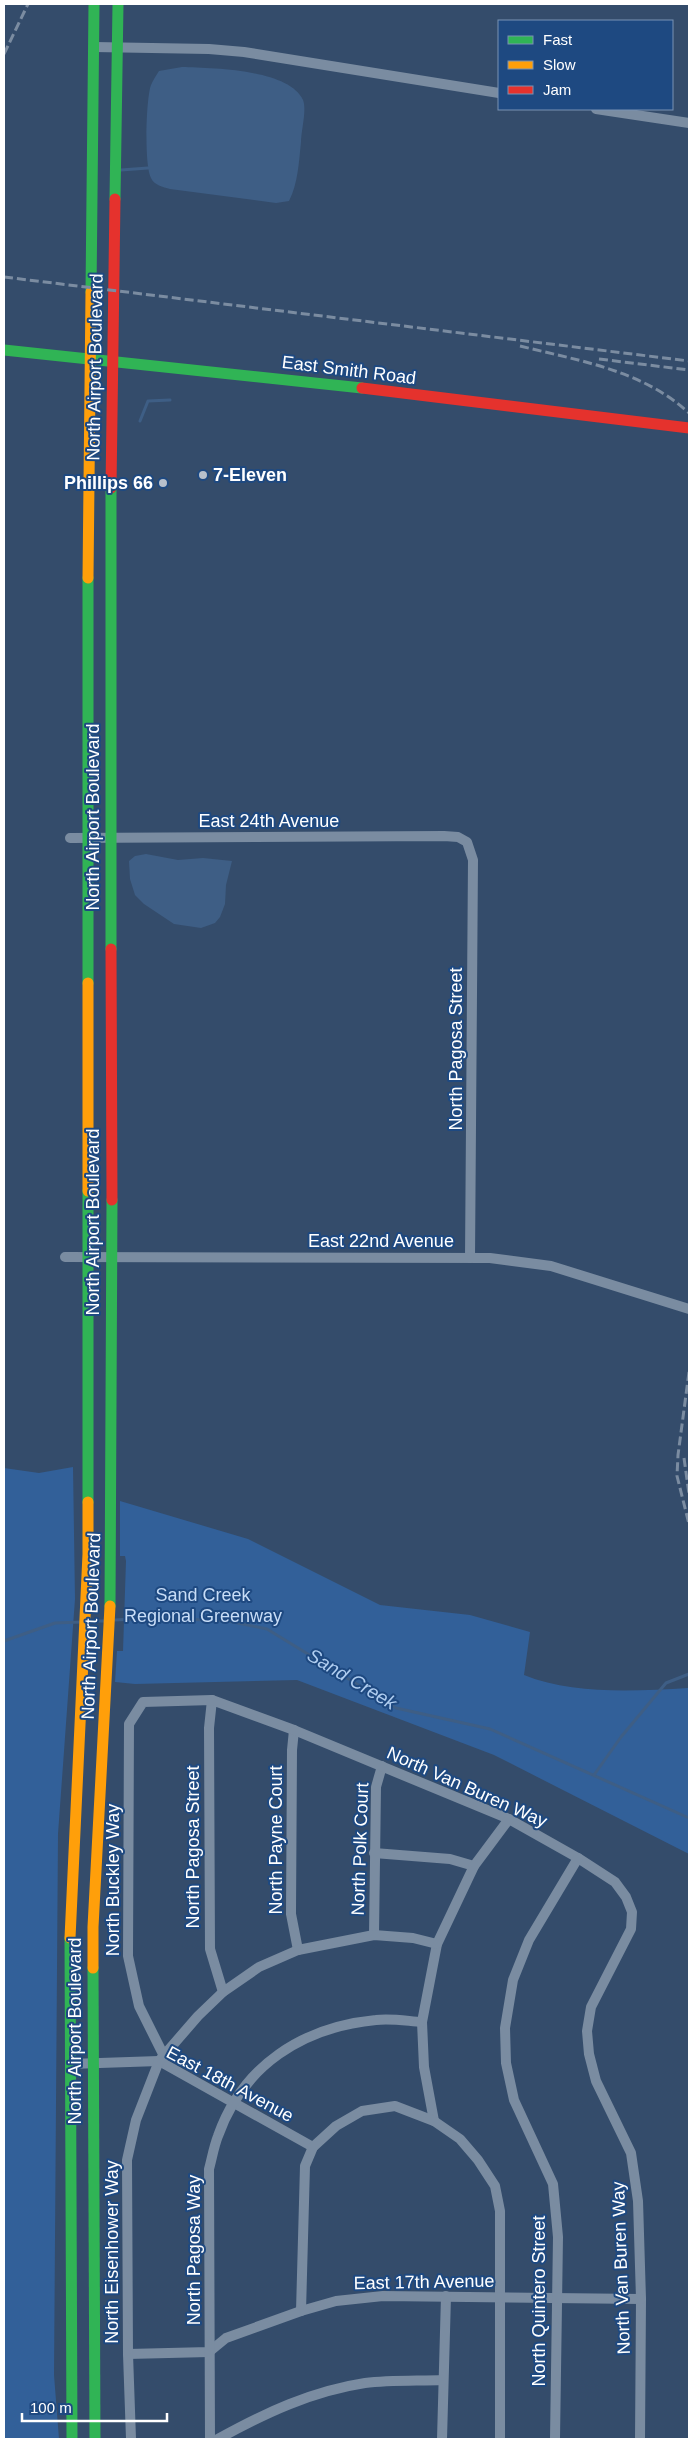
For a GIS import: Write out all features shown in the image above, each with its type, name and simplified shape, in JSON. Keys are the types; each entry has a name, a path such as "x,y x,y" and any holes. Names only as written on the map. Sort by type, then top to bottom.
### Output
{"main road":[{"name":"North Airport Boulevard","path":"72,2439 70,1925 88,1554 88,838 94,4"},
{"name":"North Airport Boulevard","path":"96,2439 92,2062 93,1926 108,1668 112,1554 110,838 113,363 118,4"},
{"name":"East Smith Road","path":"4,350 113,363 267,377 689,428"}],"street":[{"path":"94,47 209,49 244,52 498,93"},
{"path":"603,110 689,123"},
{"name":"East 24th Avenue","path":"70,838 444,836 458,837 467,842"},
{"name":"North Pagosa Street","path":"467,842 473,860 470,1258"},
{"name":"East 22nd Avenue","path":"65,1257 470,1258 518,1260 551,1266 689,1310"},
{"name":"North Pagosa Street","path":"212,1700 209,1728 210,1949 223,1992"},
{"name":"North Van Buren Way","path":"143,1702 212,1700 294,1730 509,1819 578,1858 614,1882 626,1897 632,1912 631,1929 590,2007 587,2032 589,2054 596,2081 630,2153 638,2201 641,2300 640,2439"},
{"name":"North Buckley Way","path":"143,1702 129,1724 128,1956 139,2006 161,2058"},
{"name":"North Payne Court","path":"294,1730 292,1750 291,1914 298,1950"},
{"name":"North Polk Court","path":"374,1935 376,1787 382,1766"},
{"path":"434,2121 424,2067 422,2022 437,1944 474,1866 509,1819"},
{"path":"374,1852 450,1859 474,1866"},
{"name":"North Quintero Street","path":"555,2439 558,2237 553,2184 514,2100 506,2063 505,2028 513,1980 529,1940 578,1858"},
{"name":"North Eisenhower Way","path":"131,2439 128,2354 127,2160 136,2120 161,2058 198,2016 223,1992 259,1967 298,1950 374,1935 413,1938 437,1944"},
{"name":"North Pagosa Way","path":"210,2439 209,2169 218,2135 235,2103 261,2066 308,2036 338,2025 377,2020 422,2022"},
{"name":"East 18th Avenue","path":"70,2064 161,2058 313,2147"},
{"path":"301,2311 303,2187 305,2166 313,2147 336,2126 362,2111 395,2106 434,2121 460,2139 478,2160 495,2186 500,2211 500,2439"},
{"name":"East 17th Avenue","path":"209,2352 226,2338 301,2311 336,2301 383,2296 557,2297 641,2300"},
{"path":"442,2439 446,2296"},
{"path":"128,2354 209,2352"},
{"path":"218,2439 264,2414 314,2394 366,2383 443,2380"}],"green space":[{"path":"73,1467 75,1599 58,1834 54,2375 59,2439 4,2439 4,1468 39,1473"},
{"name":"Sand Creek Regional Greenway","path":"120,1501 248,1539 380,1605 470,1615 530,1632 524,1675 563,1686 584,1689 647,1690 688,1688 689,1854 494,1755 297,1680 135,1684 115,1682 117,1651 123,1651 126,1561 125,1556 120,1556"}],"shaded area":[{"path":"182,67 212,68 266,76 282,82 295,90 303,100 304,115 298,172 289,201 276,203 170,189 152,180 147,160 146,132 149,92 159,71"},
{"path":"146,854 178,860 203,858 232,861 226,885 225,904 220,917 215,923 201,928 174,924 144,904 135,895 130,879 129,861 135,856"}],"waterway":[{"path":"121,170 148,168"},
{"path":"140,421 148,401 170,400"},
{"name":"Sand Creek","path":"114,1620 159,1618 228,1621 267,1629 396,1708 490,1729 689,1818"},
{"name":"Sand Creek","path":"89,1621 106,1621"},
{"name":"Sand Creek","path":"4,1641 55,1623 81,1622"},
{"path":"594,1775 621,1737 666,1683 689,1674"}],"railway":[{"path":"4,54 28,4"},
{"path":"4,277 689,361"},
{"path":"520,346 587,362 631,377 671,398 689,413"},
{"path":"599,359 689,370"},
{"path":"689,1372 677,1476 689,1524"},
{"path":"684,1458 689,1494"}],"traffic: fast":[{"path":"91,292 94,4"},
{"path":"115,199 118,4"},
{"path":"4,350 362,388"},
{"path":"111,488 111,949"},
{"path":"88,578 88,983"},
{"path":"88,1191 88,1502"},
{"path":"110,1606 112,1200"},
{"path":"70,1938 72,2439"},
{"path":"93,1968 95,2439"}],"traffic: slow":[{"path":"88,578 91,292"},
{"path":"88,983 88,1191"},
{"path":"70,1938 88,1554 88,1502"},
{"path":"93,1968 93,1927 110,1606"}],"traffic: jam":[{"path":"111,488 115,199"},
{"path":"362,388 689,428"},
{"path":"111,949 112,1200"}],"place":[{"name":"7-Eleven","path":"203,475"},
{"name":"Phillips 66","path":"163,483"}]}
